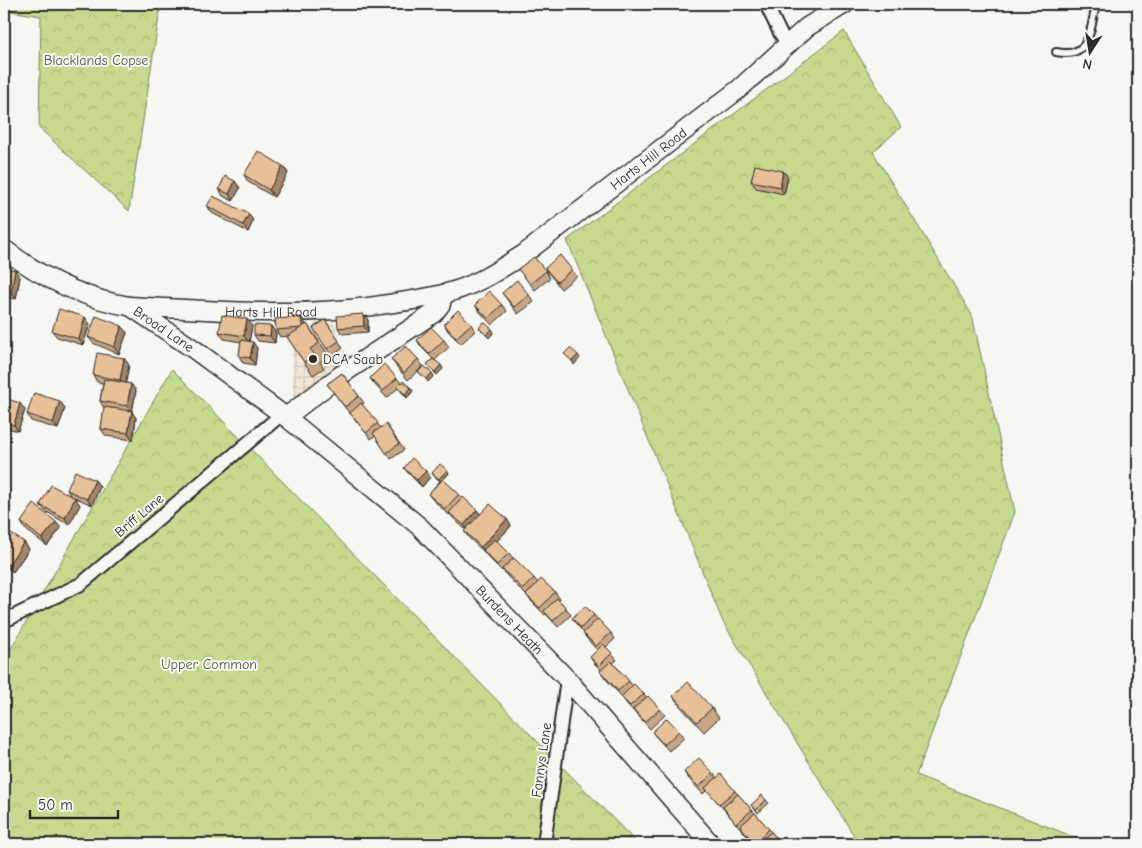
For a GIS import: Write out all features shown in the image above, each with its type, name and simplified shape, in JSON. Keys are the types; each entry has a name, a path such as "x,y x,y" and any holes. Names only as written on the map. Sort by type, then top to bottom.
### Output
{"street":[{"path":"766,4 780,33 788,44"},
{"name":"Harts Hill Road","path":"129,306 294,313 336,311 442,294 476,282 524,254 740,89 807,26 844,4"},
{"name":"Broad Lane","path":"4,249 49,278 69,288 104,301 129,306 195,350 284,416"},
{"path":"284,416 434,312 441,304 442,294"},
{"name":"Briff Lane","path":"4,621 81,584 284,416"},
{"name":"Burdens Heath","path":"284,416 420,527 568,680 711,844"},
{"name":"Fannys Lane","path":"544,844 568,680"}],"lane":[{"path":"1056,52 1072,54 1083,47 1088,40 1096,4"}],"shaded area":[{"path":"315,319 333,319 342,348 353,359 293,401 292,352 314,337"}],"green space":[{"name":"Blacklands Copse","path":"4,4 161,4 129,211 39,128 41,16 4,10"},
{"path":"844,31 901,127 873,152 972,315 1015,512 916,775 1092,844 859,844 723,622 567,240"},
{"name":"Upper Common","path":"172,369 638,844 4,844 4,652 10,650"}],"building":[{"path":"258,151 283,166 269,190 244,175"},
{"path":"755,165 783,171 780,187 751,181"},
{"path":"225,176 235,181 229,194 219,189"},
{"path":"213,196 249,214 243,225 207,206"},
{"path":"560,255 572,270 557,282 545,268"},
{"path":"534,257 546,271 530,284 518,269"},
{"path":"4,268 15,270 11,292 4,291"},
{"path":"517,280 529,295 514,307 502,293"},
{"path":"489,291 502,305 488,318 475,305"},
{"path":"59,309 85,317 79,339 52,331"},
{"path":"458,310 471,324 456,338 444,324"},
{"path":"363,314 364,326 338,328 337,316"},
{"path":"222,315 247,319 244,336 219,332"},
{"path":"96,316 122,326 114,347 88,337"},
{"path":"301,317 302,328 276,330 275,319"},
{"path":"325,320 339,341 327,349 313,328"},
{"path":"484,322 492,329 486,335 479,328"},
{"path":"307,324 319,343 310,349 315,355 304,362 287,337"},
{"path":"254,325 271,326 270,336 254,335"},
{"path":"431,327 444,340 429,354 417,340"},
{"path":"241,340 253,342 250,358 239,356"},
{"path":"406,346 418,359 404,373 391,359"},
{"path":"570,348 578,355 572,361 564,354"},
{"path":"97,353 124,358 120,380 93,375"},
{"path":"433,359 441,365 435,372 427,364"},
{"path":"384,364 397,378 383,391 370,378"},
{"path":"424,366 432,373 426,379 418,372"},
{"path":"342,373 359,396 345,407 327,384"},
{"path":"104,379 131,384 127,406 100,401"},
{"path":"403,381 411,388 405,394 397,387"},
{"path":"34,393 60,401 53,423 27,414"},
{"path":"4,398 20,403 14,425 4,422"},
{"path":"361,403 378,423 366,433 350,413"},
{"path":"104,407 132,411 128,433 101,429"},
{"path":"386,424 399,444 386,453 373,433"},
{"path":"412,458 426,471 417,480 404,468"},
{"path":"440,464 447,470 439,479 432,473"},
{"path":"75,471 95,480 87,499 67,490"},
{"path":"443,479 459,494 445,509 428,494"},
{"path":"51,485 75,498 65,518 40,505"},
{"path":"463,497 477,510 464,525 449,513"},
{"path":"34,504 56,522 42,539 21,522"},
{"path":"490,504 507,519 481,547 464,531"},
{"path":"5,530 24,542 8,565 4,562"},
{"path":"495,539 509,553 497,565 483,550"},
{"path":"514,558 534,578 523,589 502,569"},
{"path":"541,579 555,592 540,608 526,595"},
{"path":"557,598 566,608 553,621 544,611"},
{"path":"585,606 594,615 581,628 572,618"},
{"path":"598,619 611,633 596,646 583,633"},
{"path":"603,644 612,653 599,666 590,657"},
{"path":"611,661 629,681 618,691 600,671"},
{"path":"688,682 712,708 697,722 673,696"},
{"path":"634,684 644,694 630,706 621,697"},
{"path":"648,696 660,709 645,722 633,709"},
{"path":"667,718 679,731 664,745 652,732"},
{"path":"699,758 713,773 699,787 684,772"},
{"path":"721,774 735,791 719,804 705,788"},
{"path":"738,794 752,810 736,824 723,807"},
{"path":"762,795 766,800 756,810 751,805"},
{"path":"755,813 769,829 754,843 740,826"},
{"path":"771,832 782,844 757,844"}],"place":[{"name":"DCA Saab","path":"313,359"}]}
